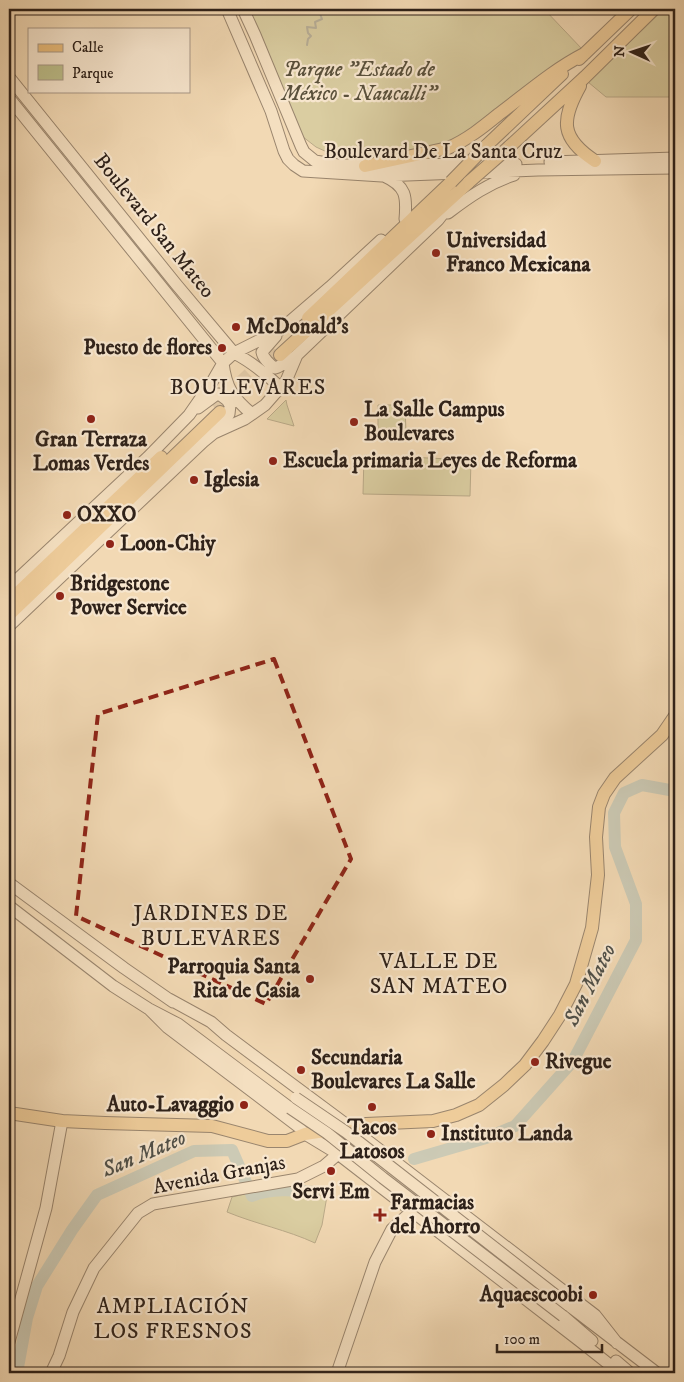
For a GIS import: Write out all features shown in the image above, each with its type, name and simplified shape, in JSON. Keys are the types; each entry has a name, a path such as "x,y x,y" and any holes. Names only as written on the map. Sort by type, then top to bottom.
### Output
{"main road":[{"name":"Boulevard De La Santa Cruz","path":"228,9 271,111 284,151 288,159 303,171 382,176 538,170 675,168"},
{"name":"Boulevard De La Santa Cruz","path":"242,9 304,152 315,161 338,165 365,166 485,165 675,158"},
{"path":"631,9 486,146 451,183 277,352 509,147 585,77 654,9"},
{"path":"365,166 448,148 457,144 475,133 545,78 584,54"},
{"name":"Boulevard San Mateo","path":"9,77 234,353 260,369 280,387"},
{"path":"585,77 570,105 567,122 570,137 575,145 595,161"},
{"name":"Boulevard San Mateo","path":"9,98 223,363 230,390 252,414"},
{"path":"451,183 441,188 330,288 280,330 262,352 262,355 272,366 275,368 297,355 438,220 487,186 514,175 538,170"},
{"path":"382,176 400,186 406,204 405,219"},
{"path":"438,220 468,182"},
{"path":"189,415 223,363 234,353 280,330"},
{"path":"9,626 188,455 214,434 265,405 286,381 297,355"},
{"path":"9,587 148,457 189,415 217,394 222,395 230,405 230,410 214,434"},
{"path":"9,601 217,410 9,615"},
{"path":"9,1114 62,1121 212,1126 268,1141 287,1142 305,1134 355,1131 366,1124 433,1121 456,1116 479,1105 504,1085 543,1042 576,984 592,928 598,875 596,837 599,807 604,794 615,778 662,734 675,716"},
{"path":"9,883 169,999 296,1098 346,1132 657,1373"},
{"path":"9,906 114,986 149,1009 178,1024 290,1108 327,1133 390,1184 562,1316 630,1373"},
{"path":"169,999 211,1022 595,1315 617,1343"},
{"path":"149,1009 167,1027 299,1127 305,1134 338,1154 620,1373"},
{"path":"9,1342 46,1208 62,1121"},
{"name":"Avenida Granjas","path":"51,1373 59,1356 73,1312 94,1268 138,1213 153,1204 298,1179 324,1166 338,1154 355,1131"},
{"path":"337,1373 375,1262 392,1229 418,1193 418,1180"},
{"path":"408,1208 438,1196"}],"highlighted area":[{"path":"274,659 351,859 266,1004 76,916 98,714"}],"green space":[{"name":"Parque \"Estado de México - Naucalli\"","path":"247,9 544,9 582,49 464,138 405,154 338,157 316,147 298,133"},
{"path":"664,9 675,9 675,97 606,97 588,82"},
{"path":"286,400 287,405 294,426 267,419"},
{"path":"378,405 405,405 406,433 378,433"},
{"path":"364,455 471,460 470,496 363,494"},
{"path":"249,1193 251,1197 281,1194 327,1196 322,1225 315,1243 294,1234 227,1212 232,1197"}],"waterway":[{"path":"307,45 308,39 311,36 308,33 307,27 316,28 315,22 322,19 319,11"},
{"name":"San Mateo","path":"414,1159 486,1138 515,1126 573,1061 636,940 636,904 615,847 614,813 624,793 642,785 675,791"},
{"name":"San Mateo","path":"17,1373 27,1318 37,1286 72,1230 97,1195 194,1151 232,1150 252,1196 275,1191 314,1192"}],"tunnel":[{"path":"214,407 275,349"}],"place":[{"name":"Universidad Franco Mexicana","path":"436,253"},
{"name":"McDonald's","path":"236,327"},
{"name":"Puesto de flores","path":"222,348"},
{"name":"Gran Terraza Lomas Verdes","path":"91,419"},
{"name":"La Salle Campus Boulevares","path":"354,422"},
{"name":"Escuela primaria Leyes de Reforma","path":"273,461"},
{"name":"Iglesia","path":"194,480"},
{"name":"OXXO","path":"67,515"},
{"name":"Loon-Chiy","path":"110,544"},
{"name":"Bridgestone Power Service","path":"60,596"},
{"name":"Parroquia Santa Rita de Casia","path":"310,979"},
{"name":"Rivegue","path":"535,1062"},
{"name":"Secundaria Boulevares La Salle","path":"301,1070"},
{"name":"Auto-Lavaggio","path":"244,1105"},
{"name":"Tacos Latosos","path":"372,1107"},
{"name":"Instituto Landa","path":"431,1134"},
{"name":"Servi Em","path":"331,1171"},
{"name":"Farmacias del Ahorro","path":"380,1215"},
{"name":"Aquaescoobi","path":"593,1295"}],"district":[{"name":"BOULEVARES","path":"248,387"},
{"name":"JARDINES DE BULEVARES","path":"211,926"},
{"name":"VALLE DE SAN MATEO","path":"439,974"},
{"name":"AMPLIACIÓN LOS FRESNOS","path":"173,1318"}]}
